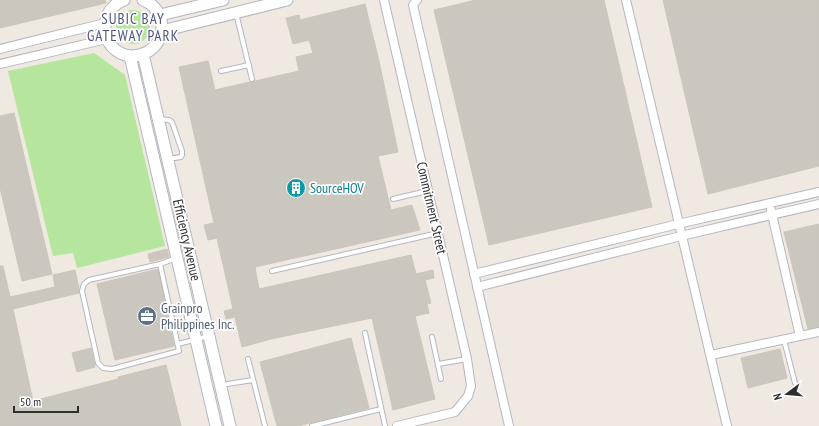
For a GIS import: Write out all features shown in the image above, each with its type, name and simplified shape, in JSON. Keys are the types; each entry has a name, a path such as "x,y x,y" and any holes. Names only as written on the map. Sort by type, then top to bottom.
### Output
{"street":[{"path":"122,0 108,13 105,29 108,39 114,48 130,56 143,54 154,48 162,31 160,15 151,4 143,0"},
{"path":"160,15 223,0"},
{"path":"162,31 287,0"},
{"name":"Commitment Street","path":"384,0 467,358 471,386 468,396 455,412 421,423"},
{"path":"417,0 413,5 509,426"},
{"path":"626,0 678,224 728,426"},
{"path":"0,49 105,23"},
{"path":"0,64 108,39"},
{"name":"Efficiency Avenue","path":"143,54 230,426"},
{"name":"Efficiency Avenue","path":"130,56 216,426"},
{"path":"474,274 678,224 819,192"},
{"path":"769,203 800,336"},
{"path":"477,287 681,236 819,204"},
{"path":"710,355 819,332"},
{"path":"397,426 421,423"}],"lane":[{"path":"236,13 252,79"},
{"path":"221,71 249,65"},
{"path":"393,198 428,191"},
{"path":"272,271 438,233"},
{"path":"160,264 179,352 112,369 103,368 98,363 82,291 84,284 89,280 160,264 177,258"},
{"path":"365,333 385,426"},
{"path":"178,344 209,336"},
{"path":"432,337 441,379"},
{"path":"784,340 795,383"},
{"path":"438,364 467,358"},
{"path":"248,359 265,426"},
{"path":"221,385 253,380"},
{"path":"312,426 381,409"}],"green space":[{"path":"130,10 136,10 140,11 147,17 150,27 149,34 143,41 136,44 130,44 126,43 119,37 116,30 116,24 117,20 123,13"},
{"path":"94,53 125,75 165,246 77,268 73,253 53,256 8,71"}],"building":[{"path":"0,0 105,0 106,3 0,28"},
{"path":"476,0 604,0 652,207 489,245 434,10"},
{"path":"663,0 819,0 819,166 708,194"},
{"name":"SourceHOV","path":"365,4 379,61 398,152 378,156 391,210 412,205 420,230 255,267 259,289 411,255 416,274 433,270 434,278 425,280 431,303 427,304 429,313 415,316 435,399 393,410 372,318 271,339 242,347 235,317 226,319 224,311 233,309 217,238 208,240 204,225 214,223 179,67 208,61 215,90 299,71 296,57 313,53 309,40 293,44 286,18 299,15 300,20"},
{"path":"14,113 52,274 22,281 0,188 0,116"},
{"path":"819,224 819,327 808,329 784,232"},
{"path":"167,249 169,257 150,262 148,254"},
{"path":"0,266 3,266 10,297 55,287 53,275 75,270 79,293 13,309 33,401 166,365 181,426 0,426"},
{"path":"158,269 174,346 115,360 97,284"},
{"path":"351,338 369,408 298,426 277,426 260,362"},
{"path":"91,348 95,367 77,372 72,353"},
{"path":"780,349 787,378 748,388 741,358"}],"place":[{"name":"SourceHOV","path":"296,188"},
{"name":"Grainpro Philippines Inc.","path":"147,316"}],"district":[{"name":"SUBIC BAY GATEWAY PARK","path":"133,28"}]}
